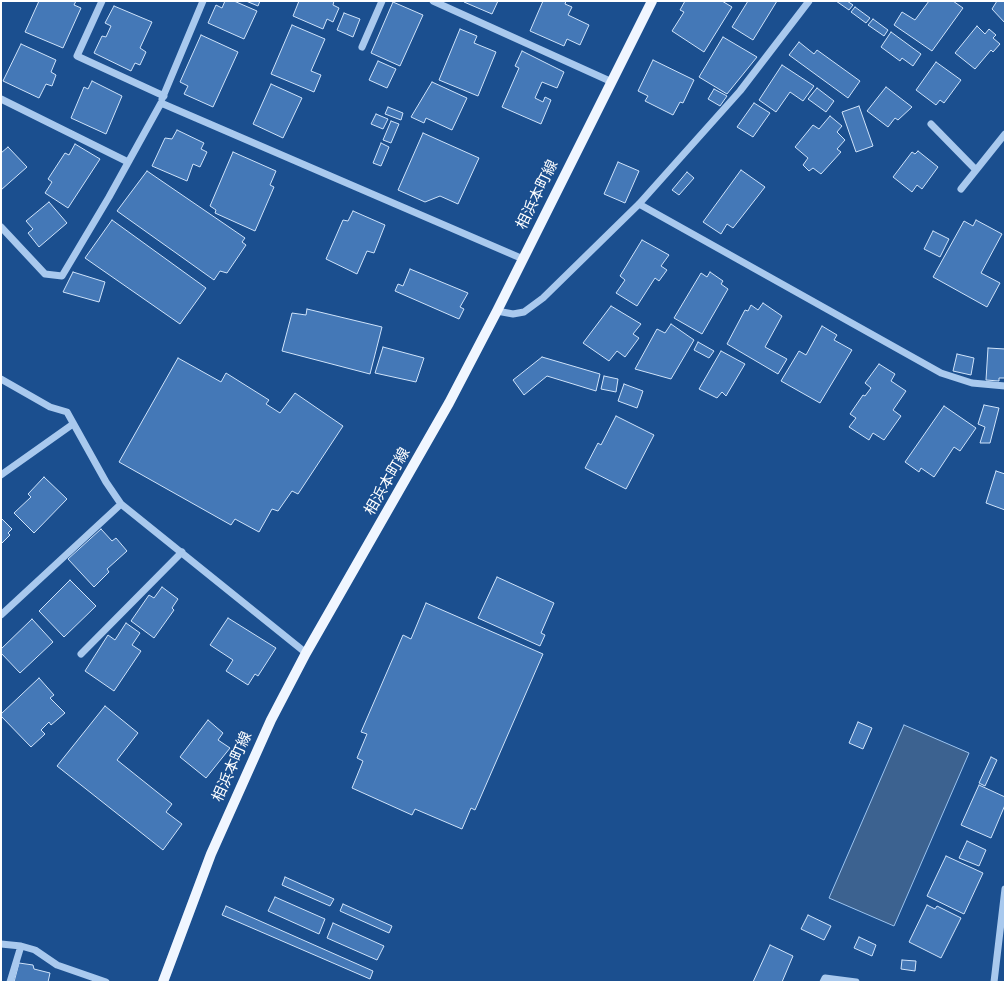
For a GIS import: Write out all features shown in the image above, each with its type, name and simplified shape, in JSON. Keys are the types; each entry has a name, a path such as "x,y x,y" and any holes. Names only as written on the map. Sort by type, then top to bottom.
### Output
{"main road":[{"name":"相浜本町線","path":"163,982 214,847 271,720 306,653 405,483 497,311 652,1"}],"street":[{"path":"102,1 77,56 164,96"},
{"path":"1,227 45,274 62,276 161,103 203,1"},
{"path":"362,47 382,1"},
{"path":"433,1 612,82"},
{"path":"497,311 513,314 524,312 543,298 639,204 740,92 809,1"},
{"path":"1,100 128,162"},
{"path":"161,103 523,259"},
{"path":"931,124 976,170"},
{"path":"961,189 1005,134"},
{"path":"639,204 941,373 972,383 1005,386"},
{"path":"1,379 50,407 67,412 121,504 306,653"},
{"path":"1,475 73,424"},
{"path":"1,615 121,504"},
{"path":"81,654 182,552"},
{"path":"994,982 1005,889"},
{"path":"1,944 21,946 35,950 57,965 106,982"},
{"path":"10,982 21,946"},
{"path":"823,982 825,978 856,982"}],"water":[{"path":"904,725 969,753 894,926 829,898"}],"building":[{"path":"39,1 76,1 74,5 81,8 63,48 25,32"},
{"path":"225,1 234,1 257,11 244,39 208,23 216,5 222,8"},
{"path":"246,1 260,1 258,6"},
{"path":"299,1 334,1 333,5 339,8 333,22 327,19 323,29 293,16"},
{"path":"498,1 492,14 464,2"},
{"path":"543,1 566,1 565,4 572,7 568,15 589,25 580,45 567,39 564,46 530,31"},
{"path":"685,1 722,1 732,7 704,52 672,31 684,12 680,10"},
{"path":"748,1 777,1 753,40 732,27"},
{"path":"836,1 847,1 853,5 849,10"},
{"path":"929,1 953,1 963,8 932,51 894,25 902,12 915,20"},
{"path":"997,1 1005,1 1005,23 992,9"},
{"path":"393,2 423,15 400,66 371,53"},
{"path":"114,6 152,22 140,48 146,52 140,65 135,63 131,71 94,53 102,36 106,37 111,26 105,23"},
{"path":"855,7 870,18 866,23 851,12"},
{"path":"344,13 360,19 353,37 337,30"},
{"path":"873,19 888,30 884,36 868,25"},
{"path":"292,25 325,39 311,71 321,75 314,92 271,74"},
{"path":"977,26 985,34 989,29 996,35 993,38 1000,44 993,52 991,50 975,69 955,53"},
{"path":"460,29 477,36 474,43 496,52 478,96 439,80"},
{"path":"891,32 921,54 913,66 902,58 900,61 881,47"},
{"path":"201,35 238,52 213,107 184,94 188,86 180,82"},
{"path":"723,37 757,57 727,94 699,77"},
{"path":"799,42 814,54 817,50 860,81 848,98 789,55"},
{"path":"21,44 56,60 51,72 56,75 52,86 46,84 39,98 3,81"},
{"path":"522,51 564,72 557,88 542,82 535,98 543,102 545,97 551,100 541,124 502,107 519,68 515,66"},
{"path":"653,60 694,80 683,103 680,102 673,115 645,101 648,96 638,91"},
{"path":"378,61 396,69 387,88 369,80"},
{"path":"936,62 961,80 944,103 940,100 936,105 916,90"},
{"path":"782,65 814,86 803,101 790,92 776,112 759,100"},
{"path":"92,81 122,96 106,134 71,118 84,87 88,89"},
{"path":"432,82 467,98 452,130 426,118 424,123 411,117"},
{"path":"271,84 302,98 283,138 253,124"},
{"path":"886,87 912,107 898,120 895,118 888,127 867,111"},
{"path":"817,88 834,101 826,112 808,99"},
{"path":"714,89 727,96 720,106 708,99"},
{"path":"754,103 770,113 753,137 737,127"},
{"path":"859,106 873,146 856,152 842,112"},
{"path":"388,107 403,113 401,120 385,114"},
{"path":"376,114 388,119 383,129 371,124"},
{"path":"830,116 842,126 837,132 845,140 837,149 841,152 821,174 813,168 809,171 803,165 808,158 795,147 813,125 819,129"},
{"path":"391,121 399,124 391,143 383,140"},
{"path":"177,130 204,143 201,149 207,152 200,167 193,164 187,181 152,166 165,138 172,139"},
{"path":"423,133 479,158 458,204 440,196 425,202 398,190"},
{"path":"381,143 389,147 381,166 373,163"},
{"path":"75,144 100,159 68,208 45,193 52,182 48,179 65,153 69,155"},
{"path":"8,147 27,167 1,190 1,153"},
{"path":"918,151 938,167 922,189 917,185 912,192 893,177 912,152 915,154"},
{"path":"233,152 276,171 270,185 274,187 255,231 215,213 216,210 210,206"},
{"path":"618,162 639,171 625,203 604,194"},
{"path":"741,170 765,187 733,228 727,224 721,234 703,222"},
{"path":"147,171 245,238 242,242 246,245 227,273 220,271 214,280 117,211"},
{"path":"687,172 694,178 679,195 672,190"},
{"path":"49,202 67,223 39,247 28,233 33,229 26,221"},
{"path":"353,211 385,225 374,253 367,251 357,274 326,259 343,220 348,221"},
{"path":"112,220 206,288 180,324 85,258"},
{"path":"976,220 1002,234 981,273 1000,283 987,307 933,277 964,221 973,226"},
{"path":"933,231 949,239 940,257 924,249"},
{"path":"642,240 669,255 661,266 667,270 659,281 655,278 637,306 616,293 625,280 620,276"},
{"path":"410,269 468,293 460,307 464,309 459,319 395,291 398,284 403,286"},
{"path":"73,272 105,282 99,302 63,292"},
{"path":"710,272 723,281 721,284 728,289 702,334 674,318 701,273 707,277"},
{"path":"763,303 782,316 765,347 787,359 778,374 727,344 745,310 748,311 751,305 758,310"},
{"path":"611,306 641,324 633,334 639,338 625,357 617,351 609,361 583,343"},
{"path":"307,309 382,327 370,374 282,351 292,313 306,315"},
{"path":"671,324 694,340 671,379 635,369 657,329 665,333"},
{"path":"822,326 837,335 834,340 852,350 820,403 781,381 799,351 806,355"},
{"path":"698,342 714,351 709,358 694,350"},
{"path":"383,347 424,358 416,382 375,373"},
{"path":"988,348 1005,349 1005,378 999,378 999,381 986,380"},
{"path":"721,351 745,364 726,396 722,392 717,398 699,389"},
{"path":"957,354 974,358 971,375 953,371"},
{"path":"542,357 600,374 596,391 547,376 524,395 513,380"},
{"path":"178,358 221,382 226,373 269,400 266,404 280,413 295,393 343,426 298,494 292,491 278,511 272,509 259,532 235,519 231,525 119,462"},
{"path":"879,364 895,374 891,381 906,391 893,410 901,416 884,440 873,433 869,440 849,427 856,418 850,414 863,395 865,396 871,388 865,383"},
{"path":"604,376 618,379 616,392 601,389"},
{"path":"624,384 643,391 637,408 618,401"},
{"path":"984,405 999,408 990,443 980,443 985,427 978,424"},
{"path":"944,406 976,428 960,451 954,447 934,477 921,468 919,472 905,462"},
{"path":"616,416 654,435 626,489 585,468 598,443 601,445"},
{"path":"996,471 1005,474 1005,510 986,503"},
{"path":"44,477 67,499 34,533 14,513 31,497 28,494"},
{"path":"1,518 12,529 8,533 10,535 1,544"},
{"path":"101,529 112,541 116,538 127,551 107,569 109,572 94,587 68,559"},
{"path":"497,577 554,603 541,633 545,635 540,646 478,618"},
{"path":"70,580 96,606 64,637 39,611"},
{"path":"162,587 178,599 172,608 174,610 154,638 131,621 149,595 154,598"},
{"path":"426,603 543,654 475,810 471,808 462,829 415,809 412,815 352,788 363,761 357,758 367,734 361,732 403,635 411,639"},
{"path":"228,618 276,648 258,676 255,674 248,685 226,671 233,660 210,645"},
{"path":"32,619 53,642 20,673 1,653 1,649"},
{"path":"126,623 140,633 132,645 141,651 114,691 85,671 108,635 115,640"},
{"path":"39,678 54,695 50,698 65,713 51,725 49,722 41,730 45,734 31,747 1,716 1,714"},
{"path":"105,706 138,733 117,760 172,804 166,812 182,824 163,850 57,766"},
{"path":"208,720 223,733 218,740 230,748 206,778 180,757"},
{"path":"858,722 872,728 863,749 849,743"},
{"path":"991,757 997,760 985,786 979,783"},
{"path":"979,785 1005,797 1005,805 991,838 961,825"},
{"path":"967,841 986,850 979,866 959,858"},
{"path":"946,856 983,873 964,914 927,896"},
{"path":"285,877 334,899 330,906 282,885"},
{"path":"275,897 325,919 319,934 268,911"},
{"path":"343,904 392,926 389,933 340,911"},
{"path":"927,905 935,909 937,906 961,918 941,958 909,942"},
{"path":"226,906 373,971 370,979 222,915"},
{"path":"808,915 831,926 824,940 801,929"},
{"path":"333,923 384,946 377,960 327,938"},
{"path":"859,937 876,945 872,956 854,948"},
{"path":"770,945 793,956 782,982 753,982"},
{"path":"902,960 916,961 915,971 901,969"},
{"path":"19,963 33,965 34,969 50,973 48,982 14,982"}]}
